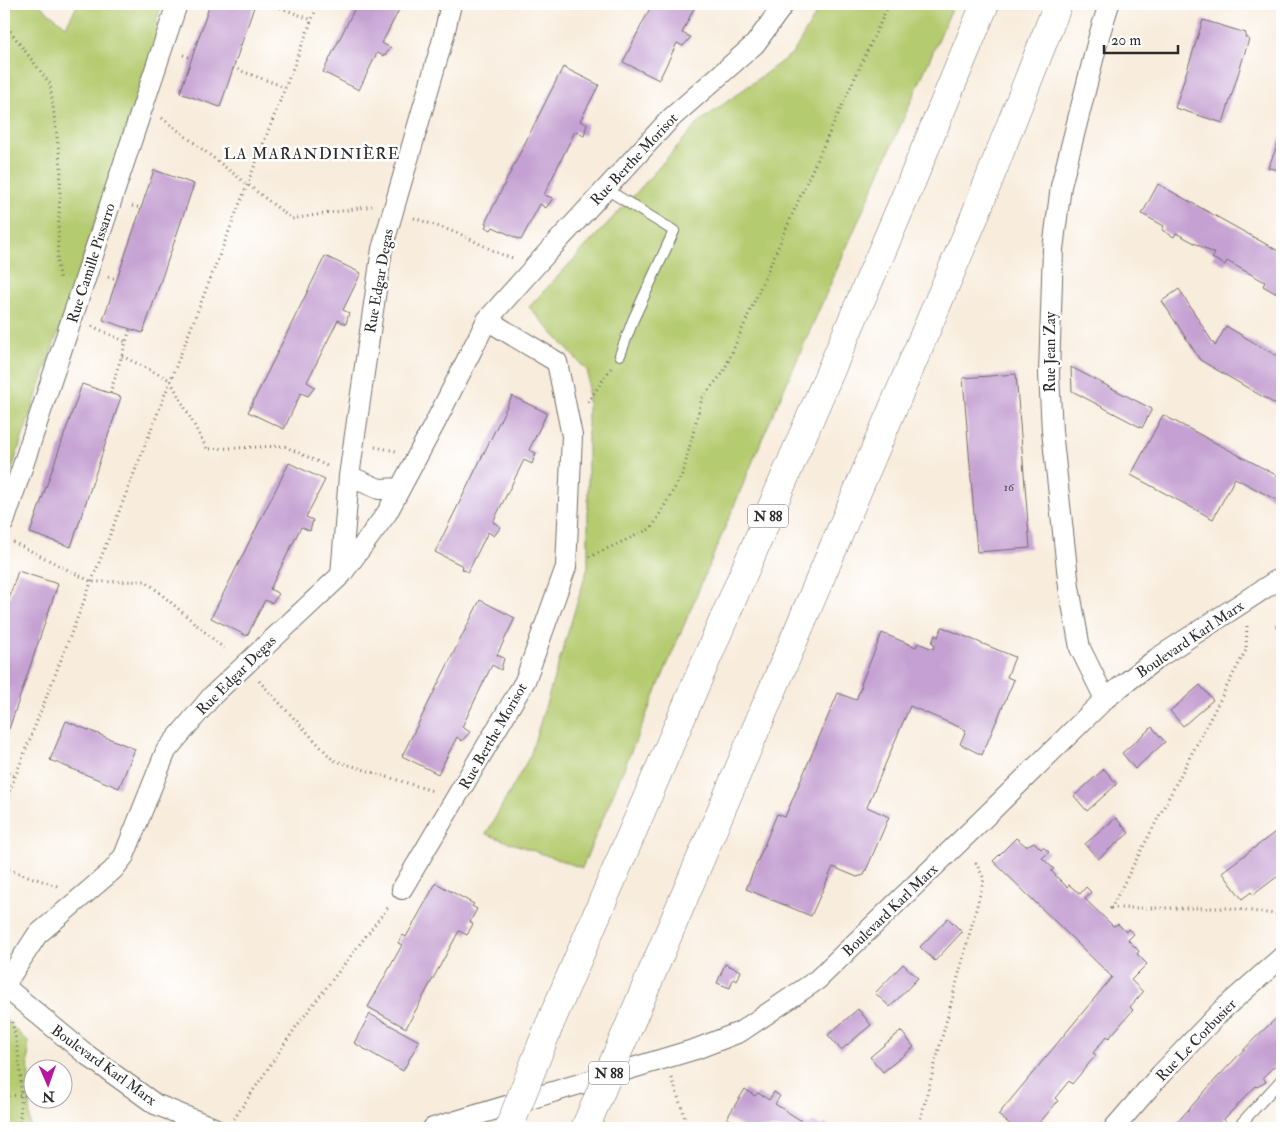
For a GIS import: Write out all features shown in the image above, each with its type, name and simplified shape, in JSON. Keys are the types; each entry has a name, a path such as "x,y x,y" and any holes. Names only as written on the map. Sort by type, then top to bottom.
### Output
{"highway":[{"name":"N 88","path":"509,1128 549,1026 902,204 985,4"},
{"name":"N 88","path":"585,1128 974,218 1058,4"}],"street":[{"name":"Rue Camille Pissarro","path":"4,522 177,4"},
{"name":"Rue Edgar Degas","path":"4,986 37,935 113,870 124,856 166,751 213,695 341,575 353,443 382,250 443,39 451,4"},
{"name":"Rue Berthe Morisot","path":"341,575 387,512 487,320 670,119 755,44 784,4"},
{"name":"Rue Jean Zay","path":"1105,699 1080,648 1069,587 1052,431 1049,374 1053,249 1061,186 1109,4"},
{"name":"Rue Berthe Morisot","path":"402,890 525,681 566,568 572,436 558,362 487,320"},
{"path":"349,476 379,489 400,488"},
{"name":"Boulevard Karl Marx","path":"432,1128 696,1049 740,1032 817,980 1105,699 1156,659 1248,601 1282,577"},
{"name":"Rue Le Corbusier","path":"1114,1128 1161,1074 1222,1010 1282,957"},
{"name":"Boulevard Karl Marx","path":"4,986 87,1055 155,1104 214,1128"}],"lane":[{"path":"606,189 674,232 633,320 620,355"},
{"path":"1237,1128 1282,1079"}],"path":[{"path":"271,4 312,20"},
{"path":"4,805 318,4"},
{"path":"566,568 652,528 683,473 702,398 723,374 803,190 889,4"},
{"path":"4,23 50,84 61,167 57,263 62,298 75,310 80,319 126,342"},
{"path":"233,68 285,86"},
{"path":"144,103 292,219 372,206 393,210 460,234 500,254 536,265"},
{"path":"110,393 130,329"},
{"path":"570,427 620,355"},
{"path":"122,356 170,380 207,449 284,446 349,476"},
{"path":"353,443 419,453"},
{"path":"13,541 92,582 146,581 244,666 333,760 457,798"},
{"path":"1248,601 1246,650 1111,908 1229,908 1282,915"},
{"path":"4,770 15,777"},
{"path":"918,1128 984,879 964,838"},
{"path":"4,868 61,888 70,906"},
{"path":"233,1120 296,1027 402,890"},
{"path":"4,986 18,1048 22,1084"},
{"path":"665,1058 688,1128"},
{"path":"4,1095 22,1095 19,1128"}],"green space":[{"path":"4,4 38,4 66,26 78,4 162,4 156,21 161,27 4,492"},
{"path":"822,4 954,4 763,437 582,868 486,834 530,756 588,567 588,372 529,307 637,192 698,123 793,53"},
{"path":"4,1018 28,1042 28,1060 22,1060 22,1110 30,1110 30,1128 4,1128"}],"building":[{"path":"210,4 255,4 220,107 180,93"},
{"path":"357,4 402,4 382,43 391,48 384,56 377,53 359,90 323,72"},
{"path":"652,4 696,4 682,33 691,37 683,46 677,43 659,80 623,62"},
{"path":"1203,20 1246,33 1245,37 1249,39 1223,123 1175,108"},
{"path":"563,67 599,85 580,121 587,124 584,136 575,131 544,195 553,198 546,208 540,204 521,240 493,227 491,230 485,227 487,224 485,223"},
{"path":"1282,134 1282,170 1268,168"},
{"path":"154,170 194,184 143,333 103,320"},
{"path":"1158,184 1282,253 1282,291 1278,289 1275,293 1263,286 1265,282 1227,261 1225,265 1212,258 1215,254 1176,233 1174,237 1162,230 1164,226 1142,214"},
{"path":"325,256 361,273 343,310 349,313 346,324 338,320 307,382 315,387 308,396 301,393 284,429 248,412"},
{"path":"1179,289 1215,346 1226,326 1282,359 1282,408 1200,360 1162,301"},
{"path":"1071,367 1152,409 1142,428 1072,391"},
{"path":"1016,374 1030,548 977,552 963,378"},
{"path":"82,384 121,397 71,547 30,533"},
{"path":"512,396 547,413 529,450 536,453 532,464 524,460 493,522 501,527 494,536 488,532 468,572 462,569 463,566 435,552"},
{"path":"1163,415 1278,476 1282,467 1282,503 1235,478 1213,519 1131,475"},
{"path":"289,463 325,480 306,517 313,520 310,531 301,527 270,589 279,594 272,603 265,600 247,636 211,618"},
{"path":"18,571 58,584 9,729 4,728 4,614"},
{"path":"480,600 515,618 497,655 504,658 501,670 492,665 462,727 470,732 462,741 457,737 438,774 402,756"},
{"path":"1282,621 1282,636 1276,626"},
{"path":"942,627 1015,657 1007,677 1014,680 982,755 960,744 966,730 910,706 867,807 889,817 864,875 857,877 833,867 811,916 746,889 777,814 785,817 838,693 856,700 882,633 916,647 918,643 933,649 935,644 932,643 935,635 938,637"},
{"path":"1200,685 1213,700 1183,726 1170,711"},
{"path":"66,721 135,749 119,788 50,760"},
{"path":"1152,727 1165,742 1135,769 1122,753"},
{"path":"1104,769 1117,784 1087,811 1074,796"},
{"path":"1116,818 1129,833 1098,859 1085,844"},
{"path":"1282,827 1282,873 1253,895 1251,892 1242,899 1222,872"},
{"path":"1016,838 1026,846 1034,842 1041,849 1043,847 1049,852 1042,858 1054,869 1051,871 1067,887 1069,885 1080,894 1086,887 1091,892 1085,899 1113,926 1118,924 1126,932 1128,929 1134,934 1128,940 1139,951 1137,954 1147,964 1131,980 1143,992 1130,1007 1133,1010 1109,1038 1107,1036 1093,1053 1096,1055 1072,1084 1069,1081 1055,1098 1058,1101 1035,1128 1015,1128 998,1115 1112,977 993,861"},
{"path":"436,883 474,904 472,906 477,909 470,922 473,924 467,935 459,931 406,1028 368,1007 402,945 398,943 403,935 406,937"},
{"path":"948,918 962,932 935,961 920,947"},
{"path":"725,964 741,971 737,981 733,979 730,988 717,983"},
{"path":"903,964 918,978 890,1007 875,993"},
{"path":"858,1009 871,1025 841,1050 828,1035"},
{"path":"1282,1013 1282,1059 1263,1077 1266,1082 1256,1086 1224,1119 1227,1124 1220,1128 1172,1128 1256,1037"},
{"path":"370,1014 419,1041 403,1071 354,1043"},
{"path":"901,1031 914,1047 883,1072 870,1057"},
{"path":"745,1089 755,1096 758,1093 769,1100 774,1092 780,1096 775,1104 808,1125 813,1122 822,1127 824,1124 831,1128 744,1128 727,1118"}],"district":[{"name":"LA MARANDINIÈRE","path":"312,153"}]}
